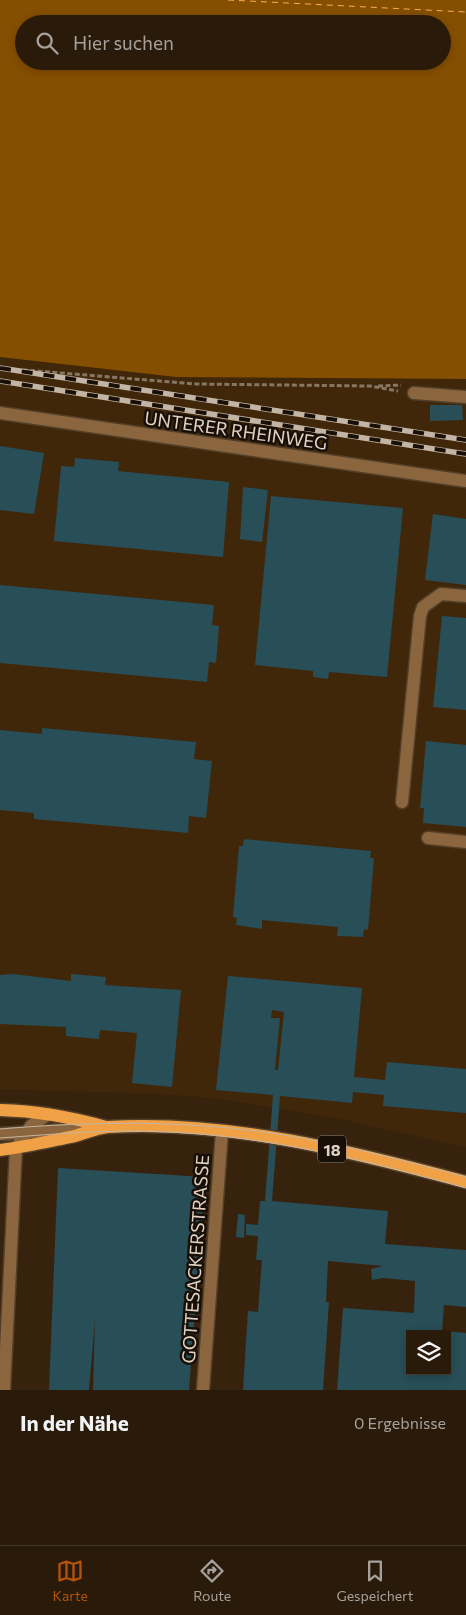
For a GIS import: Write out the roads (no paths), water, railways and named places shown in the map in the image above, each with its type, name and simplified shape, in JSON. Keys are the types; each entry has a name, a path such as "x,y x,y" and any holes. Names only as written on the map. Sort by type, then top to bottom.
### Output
{"main road":[{"name":"18","path":"0,1110 48,1114 106,1128"},
{"name":"18","path":"0,1150 106,1128 177,1128 278,1138 371,1157 466,1182"}],"street":[{"path":"414,393 466,397"},
{"name":"UNTERER RHEINWEG","path":"0,413 466,481"},
{"path":"402,802 420,616 423,607 440,594 466,596"},
{"path":"428,838 466,842"},
{"path":"4,1390 4,1328 16,1148 26,1131 48,1114"},
{"path":"0,1134 26,1131 106,1128"},
{"name":"GOTTESACKERSTRASSE","path":"203,1390 222,1132"}],"tram line":[{"path":"0,1129 71,1124 142,1123 249,1130 330,1144 466,1177"},
{"path":"0,1138 126,1131 205,1134 318,1151 466,1188"}],"railway":[{"path":"0,368 466,440"},
{"path":"0,381 466,454"}]}
